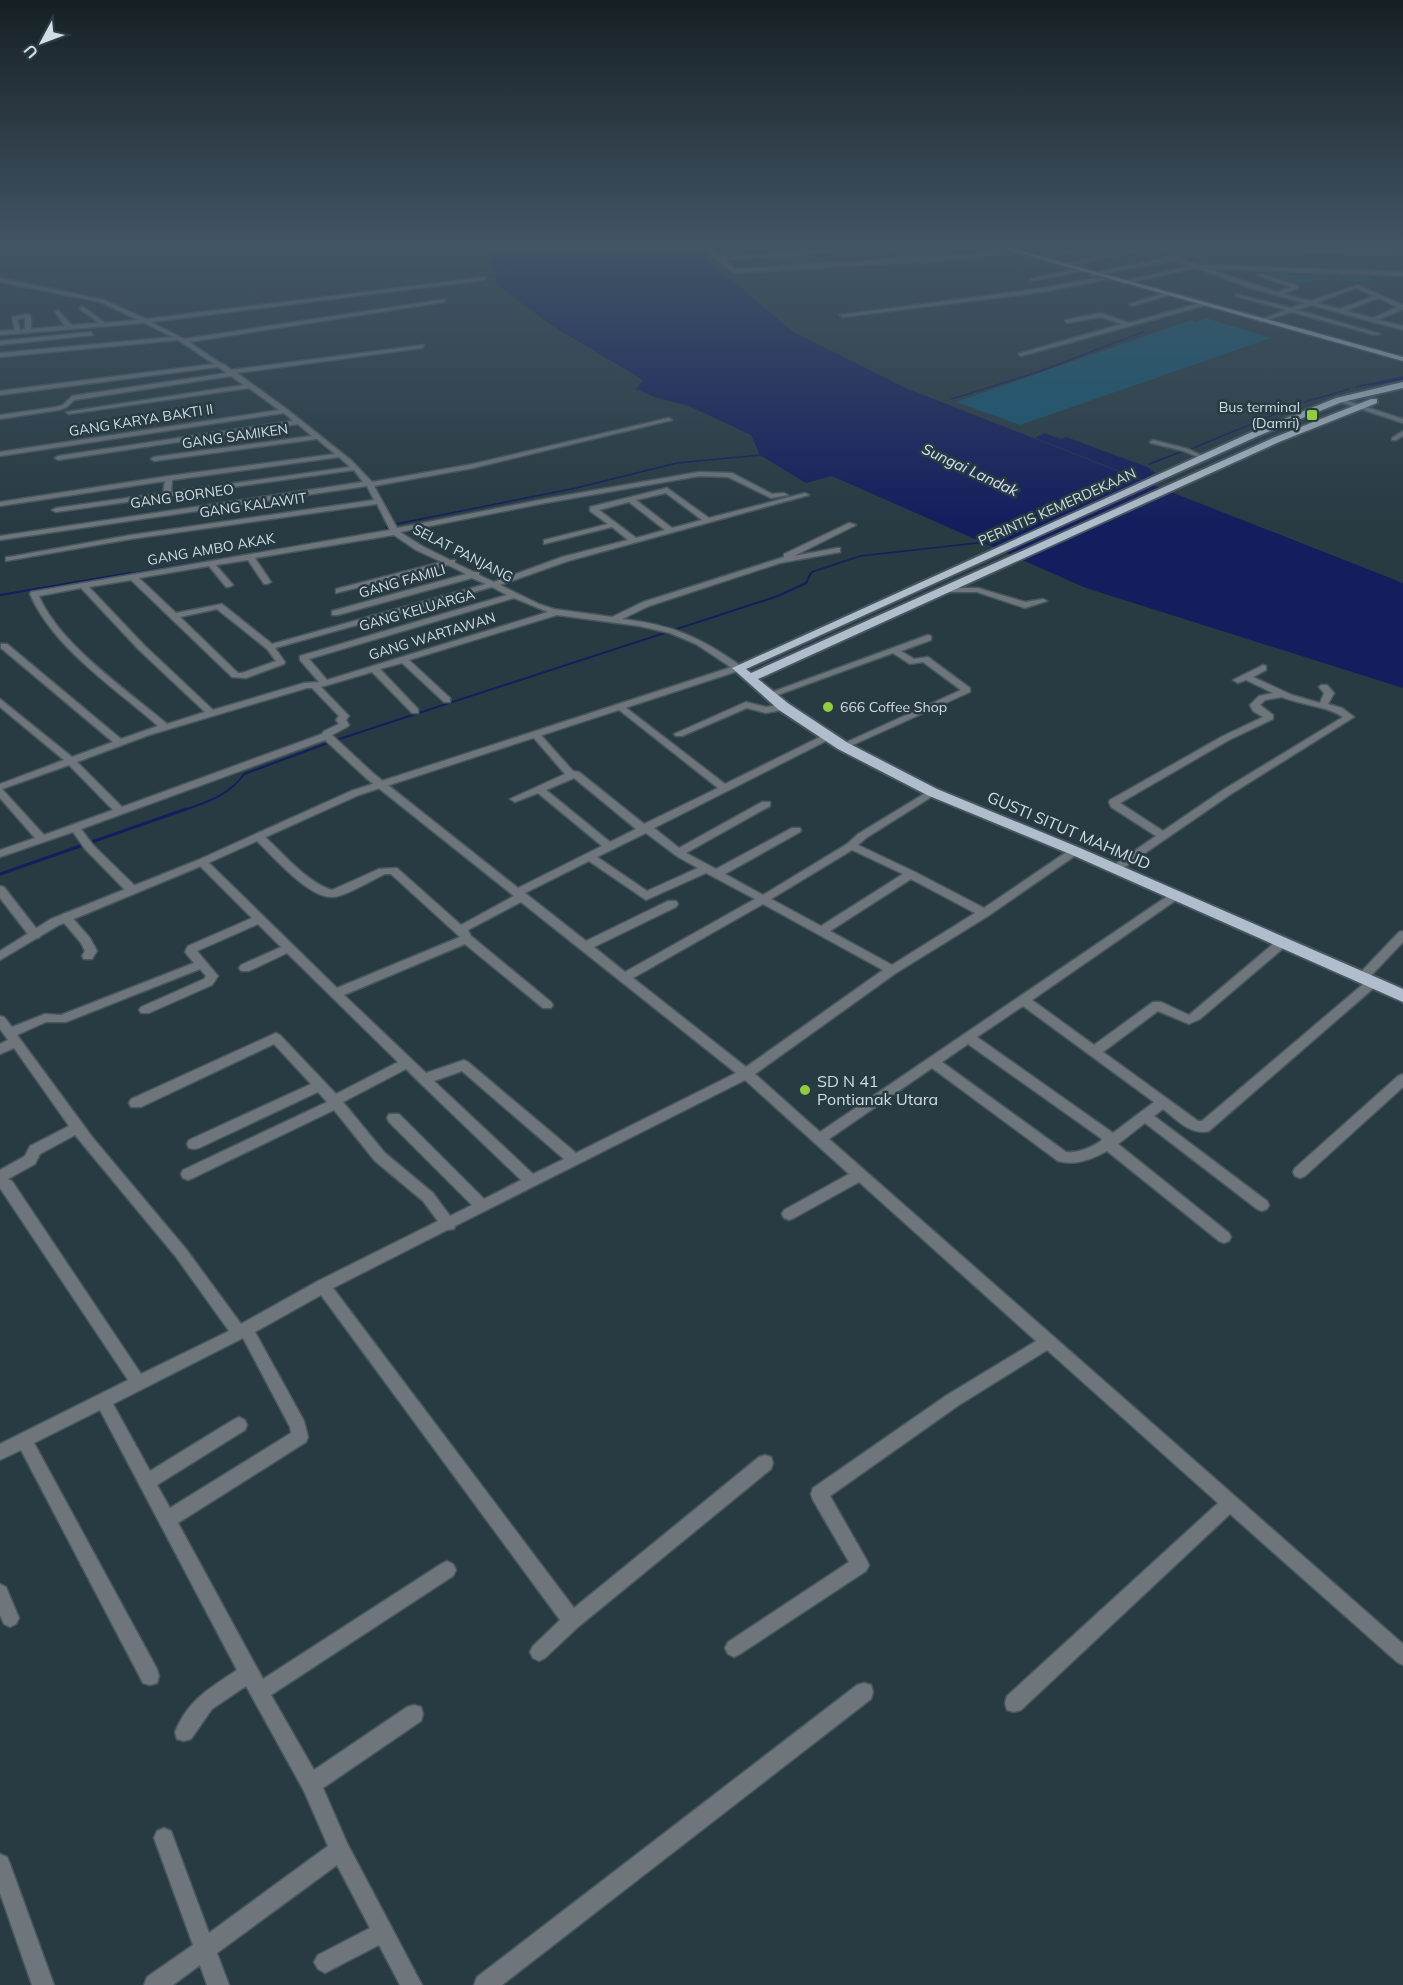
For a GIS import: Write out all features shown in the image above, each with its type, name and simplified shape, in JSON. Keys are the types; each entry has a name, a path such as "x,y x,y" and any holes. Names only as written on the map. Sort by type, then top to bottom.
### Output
{"highway":[{"name":"PERINTIS KEMERDEKAAN","path":"738,668 1201,459 1339,400 1400,388"},
{"path":"750,678 1218,466 1400,388"},
{"path":"902,593 926,600"},
{"name":"GUSTI SITUT MAHMUD","path":"738,668 784,707 843,746 932,792 1075,851 1403,996"}],"main road":[{"path":"1320,337 1403,359"}],"street":[{"path":"0,343 64,337"},
{"name":"SELAT PANJANG","path":"175,337 222,365 286,411 356,468 370,484 393,528 419,548 452,562 536,606 557,612 656,626 707,647 738,668"},
{"path":"0,355 203,337"},
{"path":"1021,354 1085,337"},
{"path":"0,417 57,409 65,406 72,398 422,346"},
{"path":"0,393 222,365"},
{"path":"69,412 250,386"},
{"path":"1339,400 1403,421"},
{"name":"GANG KARYA BAKTI II","path":"0,454 286,411"},
{"name":"GANG BORNEO","path":"0,538 370,484 473,466 669,420"},
{"path":"58,458 300,422"},
{"path":"1394,439 1403,433"},
{"name":"GANG SAMIKEN","path":"154,459 318,437"},
{"path":"1153,442 1186,450 1201,459"},
{"path":"0,504 340,455"},
{"path":"56,510 356,468"},
{"name":"GANG AMBO AKAK","path":"165,727 70,644 44,614 33,594 699,474 729,475 771,496 801,493 708,520"},
{"path":"167,493 169,478"},
{"path":"635,541 593,509 667,490 708,520"},
{"path":"630,499 671,531"},
{"name":"GANG KALAWIT","path":"9,559 131,537 378,502"},
{"path":"270,647 495,584 573,557 708,520"},
{"path":"556,547 547,542 612,525"},
{"path":"778,561 814,541 852,525"},
{"path":"613,620 653,601 778,561 837,550"},
{"path":"564,552 573,557"},
{"path":"249,556 267,582"},
{"path":"339,591 452,562"},
{"path":"210,563 229,585"},
{"name":"GANG FAMILI","path":"335,613 476,574"},
{"path":"132,576 235,675 243,676 281,662 270,647 219,606 175,616"},
{"path":"82,585 149,655 212,714"},
{"path":"948,590 978,590 1025,605 1043,601"},
{"name":"GANG KELUARGA","path":"320,685 303,658 516,596"},
{"name":"GANG WARTAWAN","path":"0,787 165,727 307,685 320,685 557,612"},
{"path":"769,695 928,638"},
{"path":"4,646 119,742"},
{"path":"843,746 967,690 925,659 913,662 894,650"},
{"path":"403,659 447,700"},
{"path":"374,668 416,711"},
{"path":"0,956 65,917 130,888 202,862 342,798 738,668"},
{"path":"1115,869 1261,771 1348,717 1347,714 1323,705 1302,701 1242,679 1263,668"},
{"path":"320,685 344,716 340,720 344,725 327,733 331,740 519,895 746,1074 1403,1656"},
{"path":"1323,705 1329,693 1324,687"},
{"path":"1163,836 1114,805 1114,802 1271,716 1254,708 1258,701 1286,694"},
{"path":"0,702 71,761 120,811"},
{"path":"679,734 746,705 766,710 784,707"},
{"path":"621,707 724,788"},
{"path":"536,735 571,775"},
{"path":"335,994 464,935 519,895 588,856 829,736"},
{"path":"0,854 77,831 120,811 228,769 331,740"},
{"path":"515,800 575,774 644,828 679,852 892,970"},
{"path":"539,789 609,846"},
{"path":"0,792 42,840"},
{"path":"624,978 762,900 932,792"},
{"path":"679,852 766,804"},
{"path":"588,856 646,896 713,871 796,830"},
{"path":"77,831 89,847 130,888"},
{"path":"259,837 305,879 328,894 333,894 383,871 393,870 464,935 547,1005"},
{"path":"850,846 911,874 984,913"},
{"path":"0,1452 242,1331 323,1286 483,1208 574,1159 746,1074 892,970 984,913 1075,851"},
{"path":"202,862 335,994 532,1182"},
{"path":"822,931 911,874"},
{"path":"0,890 35,935"},
{"path":"819,1139 1176,896"},
{"path":"585,947 672,904"},
{"path":"65,917 86,941 91,951 88,956"},
{"path":"145,1010 212,979 212,976 191,952 192,950 259,919"},
{"path":"1024,1001 1194,1125 1204,1127 1367,980 1403,935"},
{"path":"1094,1052 1157,1005 1189,1020 1196,1016 1282,942"},
{"path":"245,968 289,948"},
{"path":"0,1049 12,1037 45,1018 62,1019 202,964"},
{"path":"0,1020 78,1127 181,1252 242,1331 298,1426 300,1437 168,1519"},
{"path":"136,1103 276,1038 335,1102 380,1157 428,1197 449,1225"},
{"path":"969,1038 1110,1142 1224,1237"},
{"path":"933,1062 1063,1158 1070,1160 1085,1157 1110,1142 1162,1102"},
{"path":"188,1174 335,1102 407,1063"},
{"path":"424,1079 464,1065 574,1159"},
{"path":"1300,1172 1403,1078"},
{"path":"194,1144 320,1085"},
{"path":"1144,1116 1262,1205"},
{"path":"394,1118 483,1208"},
{"path":"78,1127 35,1150 30,1160 3,1175 0,1181 7,1185 68,1274 138,1383"},
{"path":"789,1214 859,1175"},
{"path":"323,1286 572,1621"},
{"path":"734,1648 861,1565 819,1494 954,1400 1047,1342"},
{"path":"103,1400 259,1692 311,1784 340,1850 411,1985"},
{"path":"148,1481 239,1425"},
{"path":"24,1440 150,1676"},
{"path":"539,1652 572,1621 765,1463"},
{"path":"1014,1703 1231,1502"},
{"path":"259,1692 447,1569"},
{"path":"0,1593 10,1618"},
{"path":"184,1732 205,1702 249,1673"},
{"path":"485,1985 864,1692"},
{"path":"311,1784 414,1714"},
{"path":"164,1838 218,1985"},
{"path":"155,1985 340,1850"},
{"path":"0,1864 43,1985"},
{"path":"325,1962 383,1932"}],"shaded area":[{"path":"1143,337 1271,338 1020,425 956,402"}],"water":[{"name":"Sungai Landak","path":"570,337 802,337 908,389 1403,583 1403,688 1086,588 832,476 806,483 760,455 751,435 689,406 657,398 636,389 643,380"},
{"path":"1044,433 1061,439 1066,437 1147,467 1155,473 1143,480 1035,438"}],"waterway":[{"path":"952,399 1038,372 1131,337"},
{"path":"1369,384 1403,378"},
{"path":"1356,387 1369,384"},
{"path":"1305,402 1349,389"},
{"path":"1191,449 1299,404"},
{"path":"1149,464 1184,451"},
{"path":"384,532 387,531 386,526 576,488 677,463 760,455"},
{"path":"121,575 318,542"},
{"path":"810,575 812,572 860,556 986,542"},
{"path":"0,595 130,573"},
{"path":"182,811 224,793 244,774 339,739 778,596 806,583 810,575"},
{"path":"0,874 186,809"}],"place":[{"name":"Bus terminal (Damri)","path":"1312,415"},
{"name":"666 Coffee Shop","path":"828,707"},
{"name":"SD N 41 Pontianak Utara","path":"805,1090"}]}
